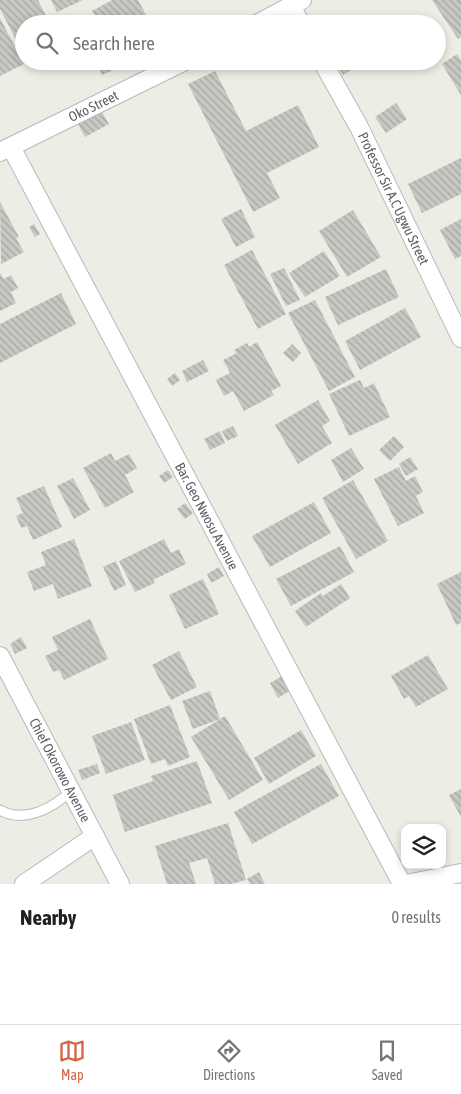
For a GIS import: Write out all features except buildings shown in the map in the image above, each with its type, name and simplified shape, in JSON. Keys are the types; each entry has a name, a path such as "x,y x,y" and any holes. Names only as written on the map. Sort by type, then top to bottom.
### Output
{"street":[{"path":"274,15 297,3"},
{"name":"Oko Street","path":"6,149 167,70"},
{"name":"Professor Sir A.C Ugwu Street","path":"327,70 359,127 461,338"},
{"name":"Bar. Geo Nwosu Avenue","path":"6,149 402,884"},
{"name":"Chief Okorowo Avenue","path":"0,656 120,884"},
{"path":"24,884 95,836"},
{"path":"406,884 461,873"}],"lane":[{"path":"0,810 8,814 22,815 39,812 53,806 72,791"}]}
